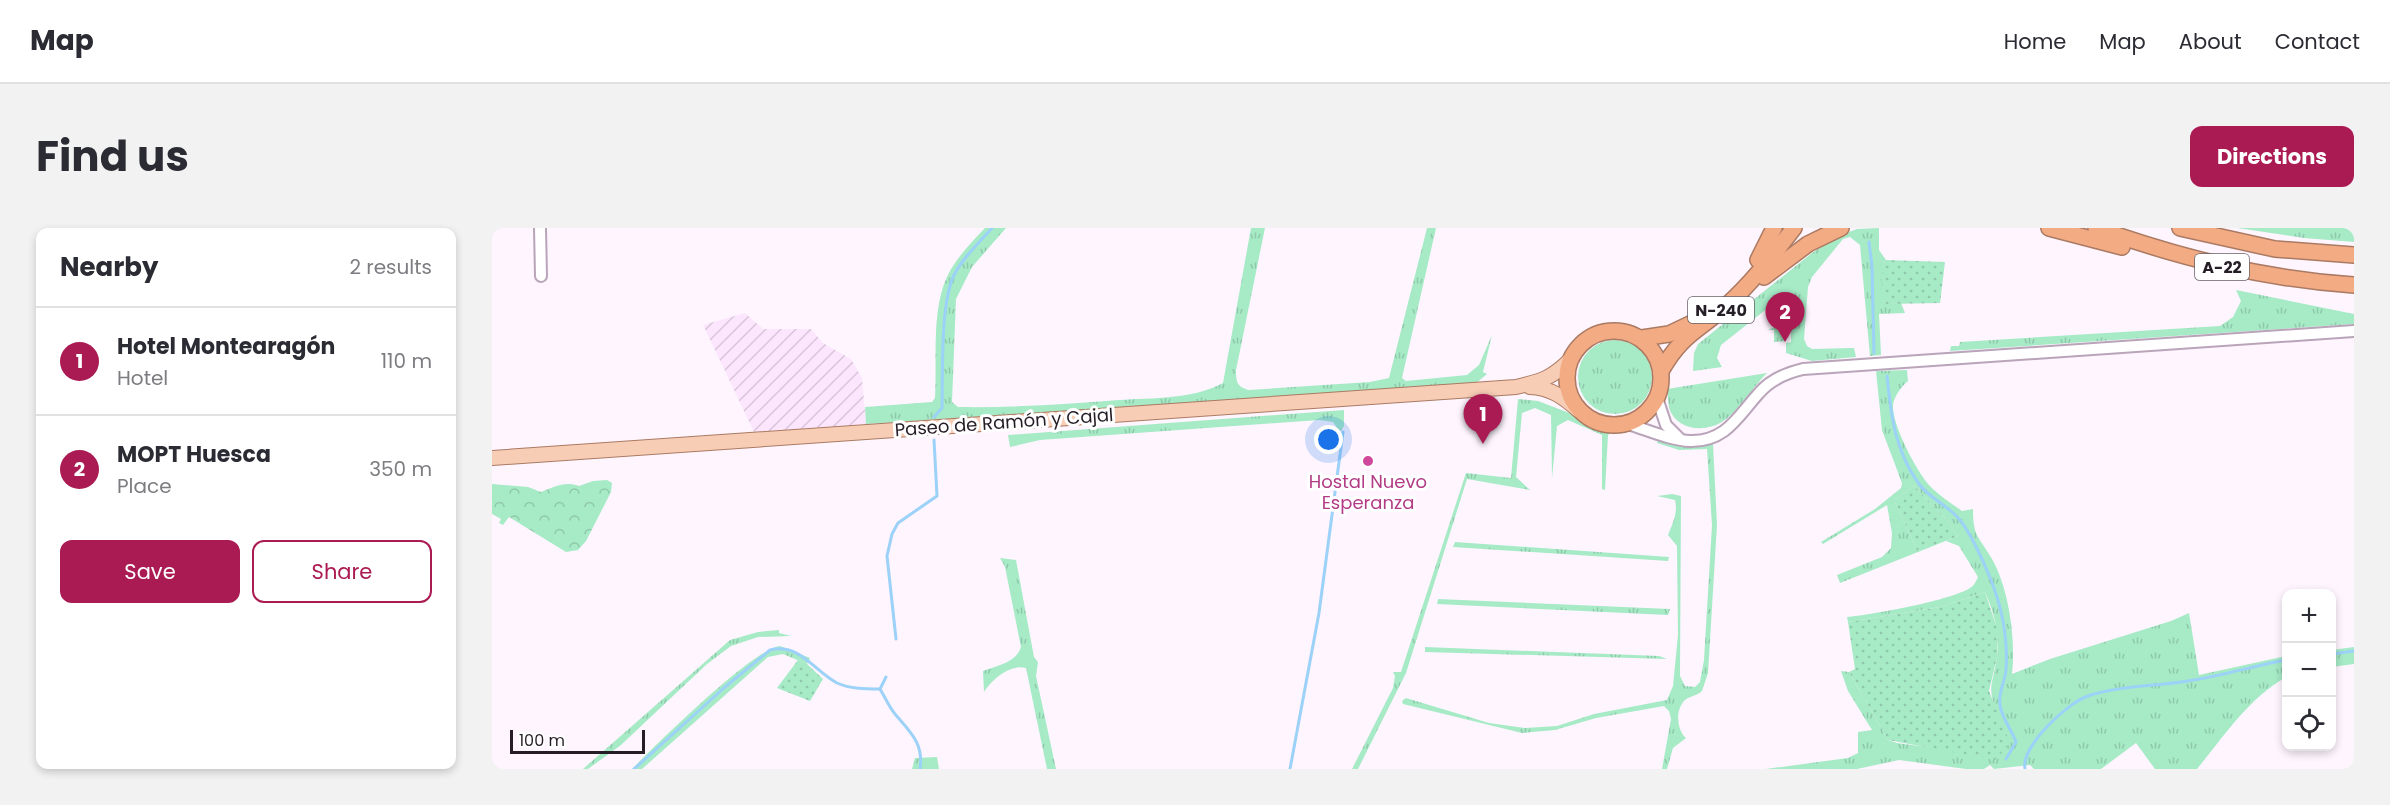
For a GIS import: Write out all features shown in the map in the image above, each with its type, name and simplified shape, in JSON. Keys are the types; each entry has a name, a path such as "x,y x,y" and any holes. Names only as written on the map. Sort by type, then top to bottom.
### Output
{"highway":[{"path":"1723,304 1756,264 1774,228"},
{"name":"N-240","path":"1672,340 1723,304 1761,271 1794,228"},
{"path":"1723,304 1791,255 1841,228"},
{"path":"2049,228 2163,258 2258,275"},
{"name":"A-22","path":"2096,228 2174,255 2258,275 2354,285"},
{"name":"A-22","path":"2180,228 2275,249 2354,255"},
{"path":"1621,332 1642,338 1672,340 1661,371 1658,398 1645,414 1628,424 1601,424 1578,410 1568,391 1567,369 1571,359 1586,340 1597,334 1621,332"},
{"path":"1642,338 1658,360 1661,371"}],"main road":[{"path":"1516,387 1544,380 1556,374 1571,359"},
{"path":"1516,387 1543,388 1559,394 1578,410"},
{"name":"Paseo de Ramón y Cajal","path":"492,458 1516,387"}],"street":[{"path":"540,228 541,276"},
{"path":"1628,424 1682,440 1700,440 1727,431 1768,384 1785,374 1803,369 2354,331"},
{"path":"1658,398 1666,425 1674,436 1682,440"}],"shaded area":[{"path":"745,313 763,329 811,329 823,343 851,359 862,378 866,424 754,432 703,325"}],"green space":[{"path":"985,228 1006,228 972,267 956,299 952,402 958,407 998,407 1172,397 1199,392 1223,383 1251,228 1265,228 1236,370 1240,386 1249,390 1370,382 1389,378 1427,228 1436,228 1402,378 1406,381 1467,375 1479,365 1492,335 1483,372 1487,374 1475,384 866,424 865,407 932,402 935,398 936,326 940,297 947,276 956,261"},
{"path":"1879,228 1879,250 1886,260 1883,263 1886,304 1901,303 1905,313 1879,314 1881,355 1870,356 1860,245 1850,237 1843,239 1812,277 1808,287 1804,339 1807,346 1812,349 1854,348 1856,357 1812,361 1786,353 1786,343 1791,342 1791,330 1785,330 1785,341 1774,342 1774,330 1768,330 1789,320 1792,312 1787,299 1778,300 1721,345 1717,358 1722,367 1693,371 1694,353 1698,344 1812,253 1838,236 1857,229"},
{"path":"2237,228 2354,228 2354,242 2304,238"},
{"path":"1886,260 1945,262 1940,303 1886,304 1881,281 1883,263"},
{"path":"2236,290 2354,314 2354,324 1950,351 1951,346 1959,346 1960,342 2220,326 2233,317 2241,301"},
{"path":"1608,340 1622,340 1636,346 1646,356 1652,370 1650,391 1636,408 1622,414 1608,414 1594,408 1584,398 1578,384 1578,370 1584,356 1594,346"},
{"path":"1907,370 1908,381 1895,398 1893,405 1896,424 1901,435 1929,485 1940,496 1962,511 1973,509 1976,532 1998,571 2007,600 2012,631 2012,674 2050,659 2171,621 2189,613 2199,675 2282,657 2282,680 2249,707 2197,769 2155,769 2136,743 2101,769 2034,769 2030,765 1994,769 1990,765 1984,769 1966,769 1899,760 1857,769 1766,769 1848,758 1858,753 1858,732 1872,730 1848,691 1841,671 1849,672 1888,740 1897,743 1941,749 2000,719 1991,693 1998,648 1997,631 1994,615 1985,592 1940,607 1848,622 1847,617 1911,606 1961,593 1971,587 1978,577 1959,546 1946,541 1958,536 1947,520 1914,486 1894,500 1918,552 1840,583 1837,575 1882,557 1891,548 1892,533 1887,505 1823,544 1821,542 1875,509 1901,488 1902,483 1882,430 1876,371"},
{"path":"1767,373 1728,418 1707,428 1684,425 1678,421 1669,408 1667,389"},
{"path":"1518,399 1538,401 1614,430 1608,435 1605,490 1602,489 1602,435 1568,420 1557,426 1552,478 1551,415 1535,408 1522,413 1516,477 1530,490 1467,479 1406,673 1358,769 1352,769 1393,688 1395,676 1393,672 1401,672 1466,473 1511,478"},
{"path":"1344,410 1344,426 1340,432 1333,422 1319,420 1040,440 1010,447 1008,435"},
{"path":"1659,438 1693,447 1713,444 1717,525 1708,673 1702,691 1686,699 1681,705 1678,720 1686,738 1673,748 1667,769 1662,769 1671,719 1669,711 1664,706 1596,718 1555,730 1522,733 1403,704 1402,701 1406,698 1489,723 1525,728 1557,726 1594,714 1667,700 1673,686 1678,635 1677,546 1668,535 1676,505 1675,500 1657,496 1672,494 1681,496 1680,676 1685,686 1695,687 1700,682 1704,660 1712,525 1707,449 1679,450 1657,443"},
{"path":"607,480 612,483 611,492 586,541 578,550 566,552 509,517 503,525 499,523 501,519 492,514 492,484 528,487 541,492 564,484 579,486 593,481"},
{"path":"1914,486 1947,520 1958,536 1918,552 1894,500"},
{"path":"1455,542 1669,557 1668,561 1453,547"},
{"path":"1000,558 1016,560 1034,657 1038,662 1036,676 1056,769 1047,769 1026,668 1013,668 1007,671 996,678 984,692 983,671 1015,657 1021,647 1005,567"},
{"path":"1985,592 1998,631 1997,657 1989,691 2010,743 1995,760 1888,740 1849,672 1855,669 1848,622 1940,607"},
{"path":"1438,599 1670,609 1668,615 1437,604"},
{"path":"779,630 779,633 791,636 758,637 731,646 707,664 621,745 588,769 583,769 730,640 758,632"},
{"path":"780,646 810,658 807,664 783,654 768,657 642,769 632,769 682,720 728,680 767,651"},
{"path":"1425,647 1659,656 1667,659 1425,652"},
{"path":"2354,647 2354,664 2336,666 2336,649"},
{"path":"798,660 807,664 823,679 810,701 777,688"},
{"path":"937,757 939,769 912,769 915,758"}],"waterway":[{"path":"934,417 942,408 944,321 950,288 954,275 962,262 992,228"},
{"path":"1869,242 1872,267 1874,353"},
{"path":"1887,376 1893,419 1904,459 1923,489 1955,515 1964,526 1981,557 1995,591 2006,647 2006,670 2000,705 2016,742 2006,759"},
{"path":"1290,769 1319,613 1343,432"},
{"path":"896,639 887,556 892,534 898,523 937,496 934,440"},
{"path":"634,769 770,650 790,650 842,685 880,689"},
{"path":"2336,653 2354,651"},
{"path":"2025,769 2030,749 2047,727 2069,707 2088,696 2124,688 2200,679 2282,661"},
{"path":"880,689 886,677"},
{"path":"880,689 893,711 915,738 920,752 920,769"}],"place":[{"name":"MOPT Huesca","path":"1785,342"},
{"name":"Hotel Montearagón","path":"1483,444"},
{"name":"Hostal Nuevo Esperanza","path":"1368,461"}]}
